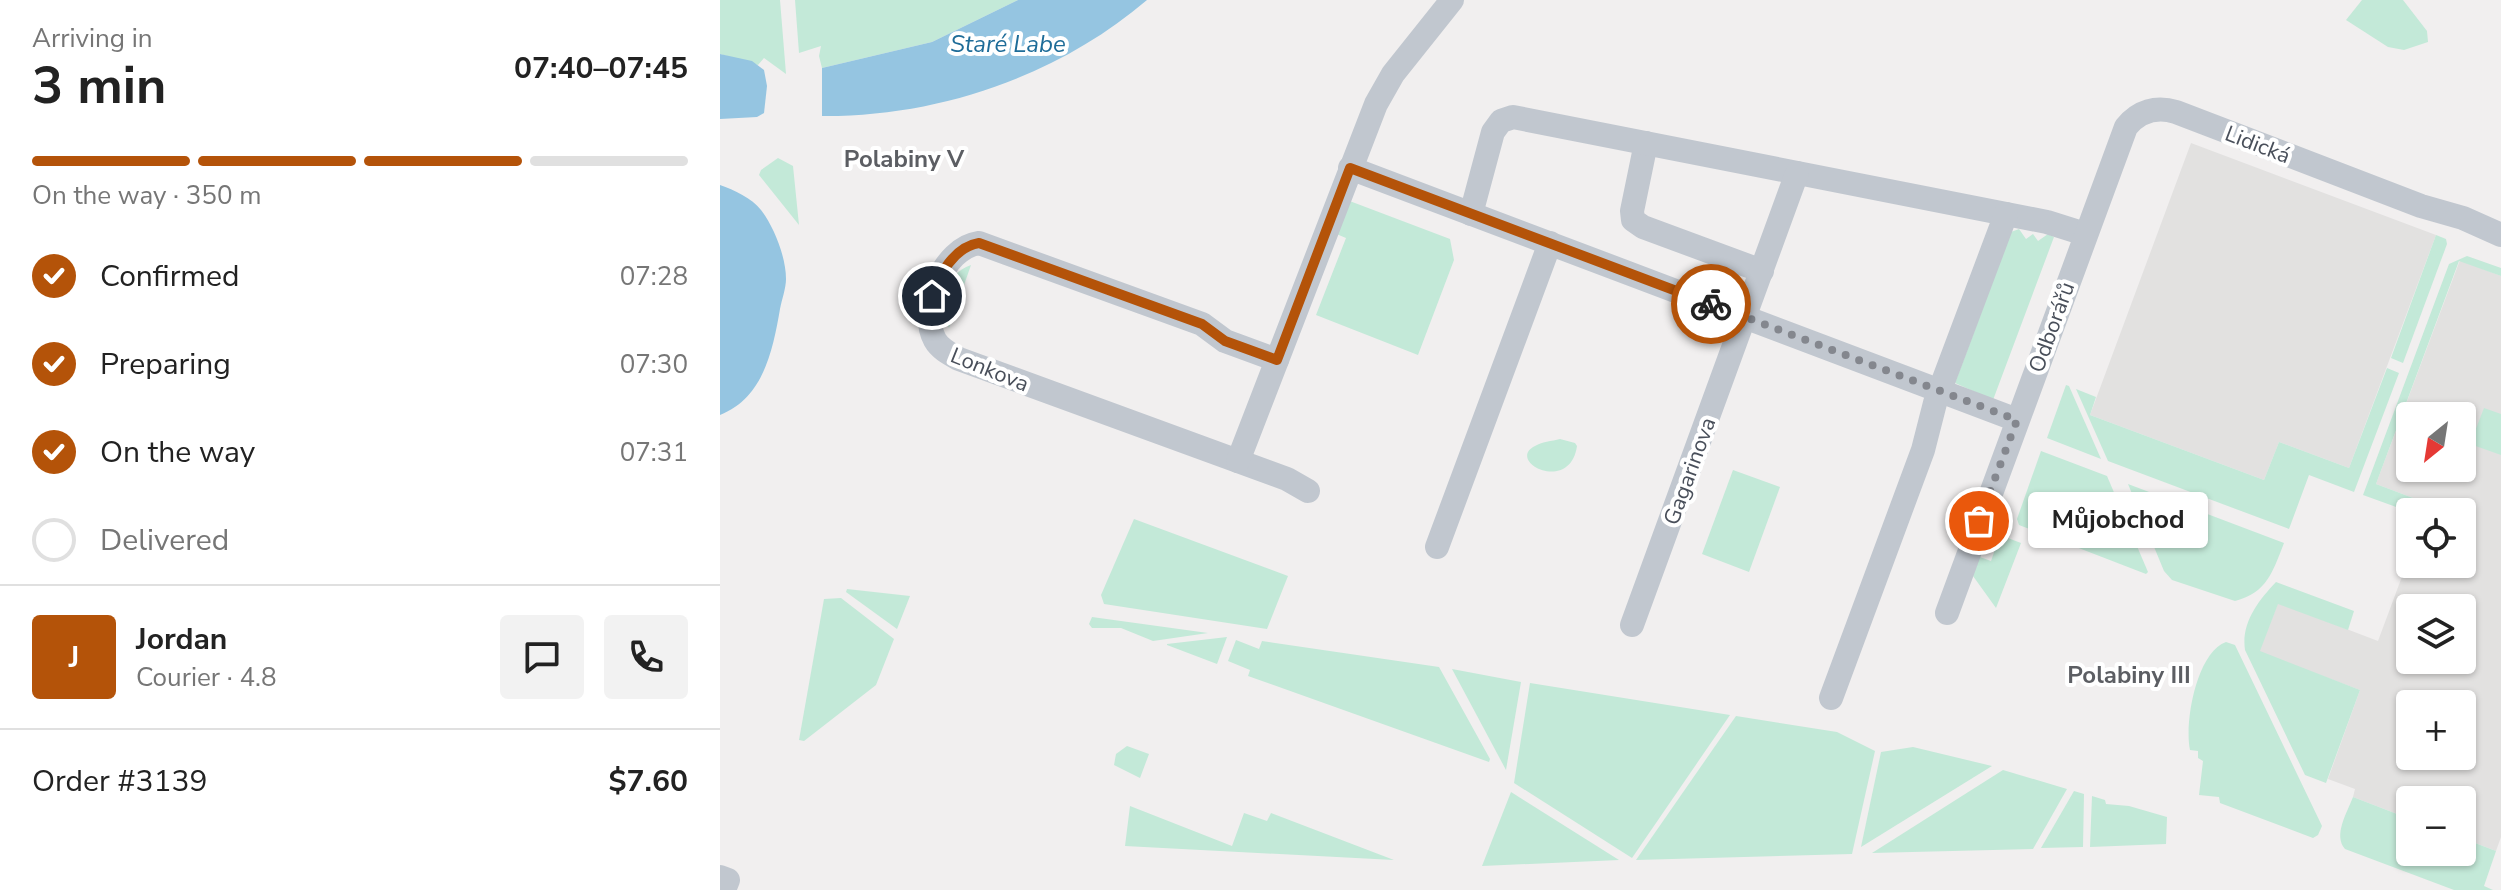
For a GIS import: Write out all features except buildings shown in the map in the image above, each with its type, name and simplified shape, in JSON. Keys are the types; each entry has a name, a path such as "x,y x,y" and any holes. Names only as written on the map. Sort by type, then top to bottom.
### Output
{"street":[{"path":"1238,461 1350,168 1384,88 1452,0"},
{"name":"Lidická","path":"2085,234 2126,127 2147,111 2160,109 2176,112 2421,206 2463,218 2501,235"},
{"path":"1471,214 1496,125 1506,119 1522,118 2060,225 2085,234"},
{"path":"1646,143 1632,211 1633,220 1643,227 1762,271"},
{"path":"1350,168 2017,420"},
{"name":"Gagarinova","path":"1632,625 1797,173"},
{"path":"1831,698 2006,214"},
{"name":"Odborářů","path":"1947,613 2085,234"},
{"name":"Lonkova","path":"1277,360 1225,341 1202,324 979,243 971,244 958,254 937,283 932,296 932,329 938,344 950,355 1287,479 1308,491"},
{"path":"1437,547 1550,243"},
{"path":"720,877 728,880 724,890"}],"shaded area":[{"path":"2191,143 2436,235 2349,468 2279,442 2264,480 2090,415"},
{"path":"2460,260 2501,276 2501,837 2496,851 2476,843 2476,786 2396,786 2396,814 2353,797 2355,789 2328,779 2360,690 2259,652 2278,603 2378,641 2401,578 2476,578 2476,498 2413,498 2376,484 2396,431 2396,482 2476,482 2476,402 2407,402"}],"green space":[{"path":"720,0 780,0 786,74 764,58 758,65 720,54"},
{"path":"795,0 1018,0 932,42 822,68 819,56 821,46 799,53"},
{"path":"2362,0 2403,0 2427,31 2428,42 2404,50 2388,47 2346,20"},
{"path":"778,158 793,166 799,225 759,175"},
{"path":"1347,200 1450,239 1454,260 1418,355 1316,315 1346,238 1334,233"},
{"path":"2019,229 2026,239 2033,234 2038,241 2048,234 2054,237 1993,400 1955,383 2011,232"},
{"path":"2436,235 2446,239 2447,244 2403,363 2391,358"},
{"path":"2467,256 2501,268 2501,276 2459,261 2407,402 2398,402 2449,264"},
{"path":"971,265 949,328 943,309 945,291 954,276"},
{"path":"2387,368 2399,373 2354,492 2309,475 2289,529 2108,461 2076,389 2096,397 2090,415 2264,480 2279,442 2349,468"},
{"path":"2066,385 2069,386 2101,459 2047,438"},
{"path":"2396,406 2396,430 2376,484 2413,498 2396,498 2396,507 2363,495"},
{"path":"2484,408 2501,414 2501,455 2476,446 2476,429"},
{"path":"1560,439 1577,446 1572,461 1563,469 1553,471 1533,466 1528,452 1535,446"},
{"path":"2041,451 2107,476 2148,572 2146,574 2019,525 2017,519"},
{"path":"1733,470 1780,487 1749,572 1702,554"},
{"path":"2128,484 2284,543 2262,587 2235,601 2172,580 2164,571"},
{"path":"1134,519 1288,576 1267,629 1104,604 1101,595"},
{"path":"2000,535 2021,543 1996,608 1973,576 1977,556 1991,561"},
{"path":"2276,582 2354,611 2348,630 2278,604 2260,651 2360,690 2326,783 2305,775 2245,650 2248,622"},
{"path":"847,589 910,596 897,629 846,592"},
{"path":"841,598 894,639 876,685 804,741 799,740 824,599"},
{"path":"1092,617 1208,633 1153,641 1121,628 1092,628 1089,624"},
{"path":"1227,637 1217,664 1167,645 1167,644"},
{"path":"1236,640 1259,649 1262,641 1439,667 1489,762 1248,676 1250,670 1228,661"},
{"path":"2226,642 2235,645 2322,826 2313,838 2220,803 2219,797 2199,795 2203,761 2198,758 2198,751 2190,750 2191,706 2207,659"},
{"path":"1452,669 1521,682 1506,770"},
{"path":"1530,683 1730,715 1632,858 1514,783"},
{"path":"1736,716 1837,732 1875,751 1852,854 1636,860"},
{"path":"1127,746 1149,754 1140,778 1114,765 1116,754"},
{"path":"1913,747 1992,766 1861,847 1881,752"},
{"path":"2003,770 2067,789 2033,849 1872,853"},
{"path":"2074,791 2084,794 2083,847 2041,848"},
{"path":"1511,792 1619,860 1482,866"},
{"path":"2092,796 2105,800 2106,804 2129,806 2167,817 2166,844 2090,847"},
{"path":"2353,797 2396,814 2396,866 2476,866 2476,843 2496,851 2484,886 2493,890 2454,890 2345,849 2340,837"},
{"path":"1130,806 1232,846 1244,813 1267,821 1271,813 1394,860 1125,846"}],"water":[{"name":"Staré Labe","path":"1018,0 1147,0 1075,50 995,87 909,109 822,116 822,68 932,42"},
{"path":"720,54 752,61 764,70 767,86 764,113 757,117 720,119"},
{"path":"720,185 748,198 761,210 778,243 786,279 774,340 764,371 747,397 720,415"}],"way so far":[{"path":"1711,304 2017,420 1979,521"}],"place":[{"name":"Můjobchod","path":"1979,521"}],"district":[{"name":"Polabiny V","path":"904,159"},
{"name":"Polabiny III","path":"2129,675"}],"route":[{"path":"932,296 949,264 965,248 979,243 1202,324 1225,341 1277,360 1350,168 1711,304"}]}
